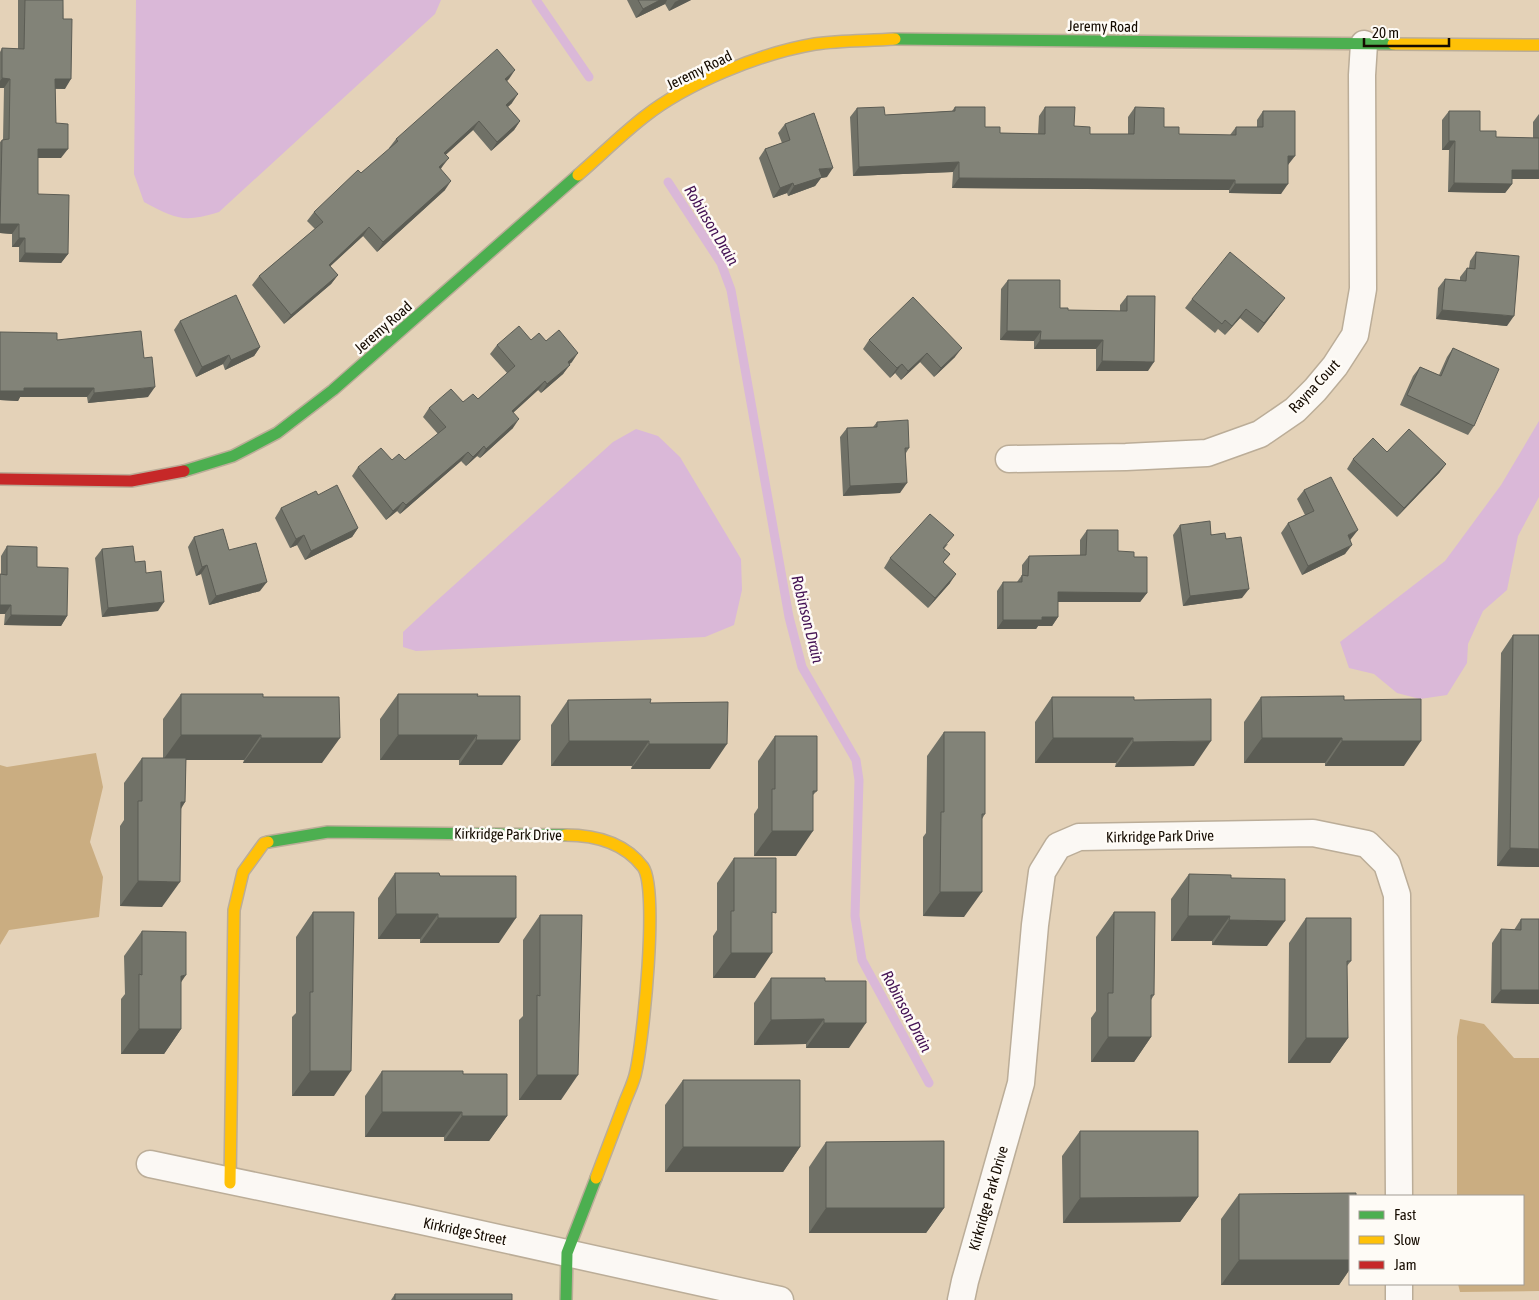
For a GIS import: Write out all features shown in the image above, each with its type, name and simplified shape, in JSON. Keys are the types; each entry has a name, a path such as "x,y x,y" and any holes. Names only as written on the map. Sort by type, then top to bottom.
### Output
{"street":[{"name":"Jeremy Road","path":"0,479 131,481 172,475 233,456 277,433 333,390 645,116 692,88 731,70 779,52 807,45 896,38 1539,45"},
{"name":"Rayna Court","path":"1009,458 1170,456 1207,453 1226,448 1260,434 1288,415 1335,366 1354,335 1363,289 1362,75 1364,44"},
{"name":"Kirkridge Park Drive","path":"230,1182 234,910 243,872 264,843 328,832 586,835 602,838 621,849 642,866 647,875 649,908 646,1011 636,1073 567,1253 566,1300"},
{"name":"Kirkridge Park Drive","path":"962,1300 965,1281 1021,1082 1035,925 1042,872 1058,846 1079,838 1313,833 1367,844 1388,864 1397,895 1399,1195"},
{"name":"Kirkridge Street","path":"150,1164 780,1300"},
{"path":"1399,1285 1399,1300"}],"shaded area":[{"path":"136,0 441,0 435,14 219,212 197,217 180,218 144,202 134,174"},
{"path":"1539,421 1539,497 1518,536 1507,590 1483,611 1468,644 1467,663 1447,695 1420,699 1397,693 1374,674 1349,668 1340,642 1445,561 1501,485"},
{"path":"636,429 658,436 680,457 741,559 742,590 734,625 705,637 416,651 403,647 403,632 613,442"},
{"path":"96,753 103,787 90,842 103,877 99,917 9,930 0,945 0,765 7,767"},
{"path":"1460,1019 1484,1024 1514,1058 1539,1058 1539,1291 1460,1292 1458,1285 1524,1285 1524,1195 1457,1195 1457,1037"}],"building":[{"path":"25,0 63,0 63,19 72,19 71,79 55,79 56,123 68,124 68,149 38,149 38,194 69,195 68,254 25,253 25,238 19,238 19,224 0,224 2,140 9,139 10,79 2,78 2,48 24,49"},
{"path":"638,0 660,0 643,9"},
{"path":"497,49 515,70 505,79 518,94 506,105 520,121 497,142 479,121 444,153 449,158 439,167 451,181 383,242 369,227 329,265 338,275 291,315 259,276 323,222 314,212 358,170 361,173 398,141 396,139"},
{"path":"884,107 885,115 955,111 955,107 985,107 985,127 1000,127 1000,133 1045,134 1045,107 1075,107 1074,126 1090,127 1090,134 1134,134 1135,107 1164,108 1164,127 1179,127 1179,134 1236,135 1236,127 1263,127 1263,111 1295,111 1295,156 1288,156 1288,184 1235,184 1235,180 959,178 959,162 859,167 857,108"},
{"path":"1449,111 1480,111 1480,131 1496,131 1496,137 1539,138 1539,170 1512,170 1512,184 1454,183 1455,141 1449,141"},
{"path":"814,113 833,168 819,169 822,177 794,186 793,183 780,188 765,149 790,140 785,124"},
{"path":"1230,252 1285,298 1264,323 1246,309 1232,326 1225,320 1222,324 1192,299"},
{"path":"1476,252 1519,256 1514,316 1442,310 1445,279 1466,281 1467,268 1475,269"},
{"path":"1008,280 1060,280 1060,308 1068,308 1068,310 1127,311 1127,296 1155,296 1154,362 1102,361 1103,340 1040,340 1041,331 1007,331"},
{"path":"236,295 260,347 231,360 229,355 202,367 180,321"},
{"path":"913,297 962,348 941,368 927,353 908,371 902,364 897,368 869,340"},
{"path":"519,326 531,340 539,333 546,341 559,330 578,353 568,362 570,365 547,384 545,381 512,411 519,419 486,449 484,446 473,457 468,452 406,505 403,502 393,511 358,467 381,448 392,460 399,454 405,460 446,427 429,408 451,389 463,402 473,394 478,399 515,366 497,345"},
{"path":"141,331 144,358 152,357 155,387 94,393 94,388 24,388 24,391 0,391 0,332 57,333 57,340"},
{"path":"1453,348 1499,369 1474,426 1407,395 1420,367 1441,376"},
{"path":"908,420 909,448 905,448 907,483 850,486 847,428 877,427 877,422"},
{"path":"1409,429 1446,464 1404,508 1353,459 1373,438 1387,452"},
{"path":"1331,477 1358,530 1348,535 1352,545 1308,566 1288,523 1314,511 1304,490"},
{"path":"337,485 358,528 311,551 304,535 296,539 281,508 316,491 318,495"},
{"path":"930,514 954,535 943,548 950,554 943,562 956,574 935,598 890,558"},
{"path":"1210,521 1211,535 1225,533 1226,539 1241,537 1249,589 1190,596 1180,525"},
{"path":"223,529 229,550 256,543 267,582 216,596 207,565 202,567 194,537"},
{"path":"1087,530 1118,530 1118,551 1134,552 1134,557 1147,557 1147,593 1058,592 1058,617 1042,617 1042,620 1003,620 1003,582 1022,582 1022,575 1028,576 1029,556 1086,555"},
{"path":"7,546 37,547 37,567 68,568 67,616 11,615 11,605 0,605 0,574 7,575"},
{"path":"133,546 135,562 145,561 146,573 161,571 164,602 108,608 102,549"},
{"path":"1513,635 1539,635 1539,849 1510,848"},
{"path":"181,694 263,694 263,697 339,697 340,738 261,738 261,735 181,735"},
{"path":"398,694 520,696 520,740 476,740 477,735 398,735"},
{"path":"1344,696 1344,700 1421,699 1421,741 1342,741 1342,738 1262,738 1261,697"},
{"path":"1052,697 1134,697 1134,700 1211,699 1211,741 1133,742 1133,738 1053,738"},
{"path":"651,699 650,703 728,702 727,744 649,744 649,741 569,741 568,700"},
{"path":"944,732 985,732 985,814 982,814 982,892 940,892 941,812 944,812"},
{"path":"775,736 817,736 817,791 813,791 813,831 772,831 772,789 775,789"},
{"path":"142,758 186,758 185,802 181,802 180,882 138,881 138,801 142,801"},
{"path":"734,858 776,858 776,913 772,912 772,953 731,953 731,911 734,911"},
{"path":"395,873 439,873 440,876 516,876 516,918 438,918 438,914 396,914"},
{"path":"1189,874 1231,875 1231,878 1285,879 1285,921 1229,920 1230,916 1188,916"},
{"path":"313,912 354,912 351,1071 310,1071 310,992 313,992"},
{"path":"1114,912 1155,912 1154,995 1151,995 1151,1037 1108,1037 1108,993 1113,993"},
{"path":"540,915 582,915 578,1075 537,1075 537,995 540,996"},
{"path":"1306,918 1351,918 1351,961 1347,961 1348,1038 1306,1038"},
{"path":"1521,919 1539,919 1539,990 1501,990 1501,929 1521,930"},
{"path":"142,931 186,932 186,975 181,976 181,1029 139,1029 139,974 142,975"},
{"path":"771,978 825,978 825,981 866,981 866,1023 824,1023 824,1019 771,1020"},
{"path":"382,1071 463,1071 463,1074 507,1074 507,1116 462,1116 462,1112 382,1112"},
{"path":"683,1080 800,1080 800,1147 683,1147"},
{"path":"1080,1131 1198,1131 1198,1197 1080,1198"},
{"path":"944,1141 944,1208 826,1208 826,1142"},
{"path":"1356,1193 1356,1195 1349,1195 1349,1260 1239,1260 1239,1194"},
{"path":"395,1294 512,1294 512,1300 395,1300"}],"waterway":[{"name":"Robinson Drain","path":"536,0 589,77"},
{"name":"Robinson Drain","path":"668,182 721,263 731,290 789,617 802,667 856,760 859,780 855,916 862,960 929,1083"}],"traffic: fast":[{"path":"895,39 1393,44"},
{"path":"184,471 233,456 277,433 333,390 578,175"},
{"path":"268,842 328,832 565,835"},
{"path":"566,1300 567,1253 596,1178"}],"traffic: slow":[{"path":"578,175 635,124 661,104 725,71 772,54 815,44 895,39"},
{"path":"1393,44 1539,45"},
{"path":"565,835 586,836 607,842 627,851 643,867 648,881 650,933 646,999 639,1054 634,1080 596,1178"},
{"path":"230,1183 234,910 243,872 264,843 268,842"}],"traffic: jam":[{"path":"0,479 131,481 184,471"}]}
